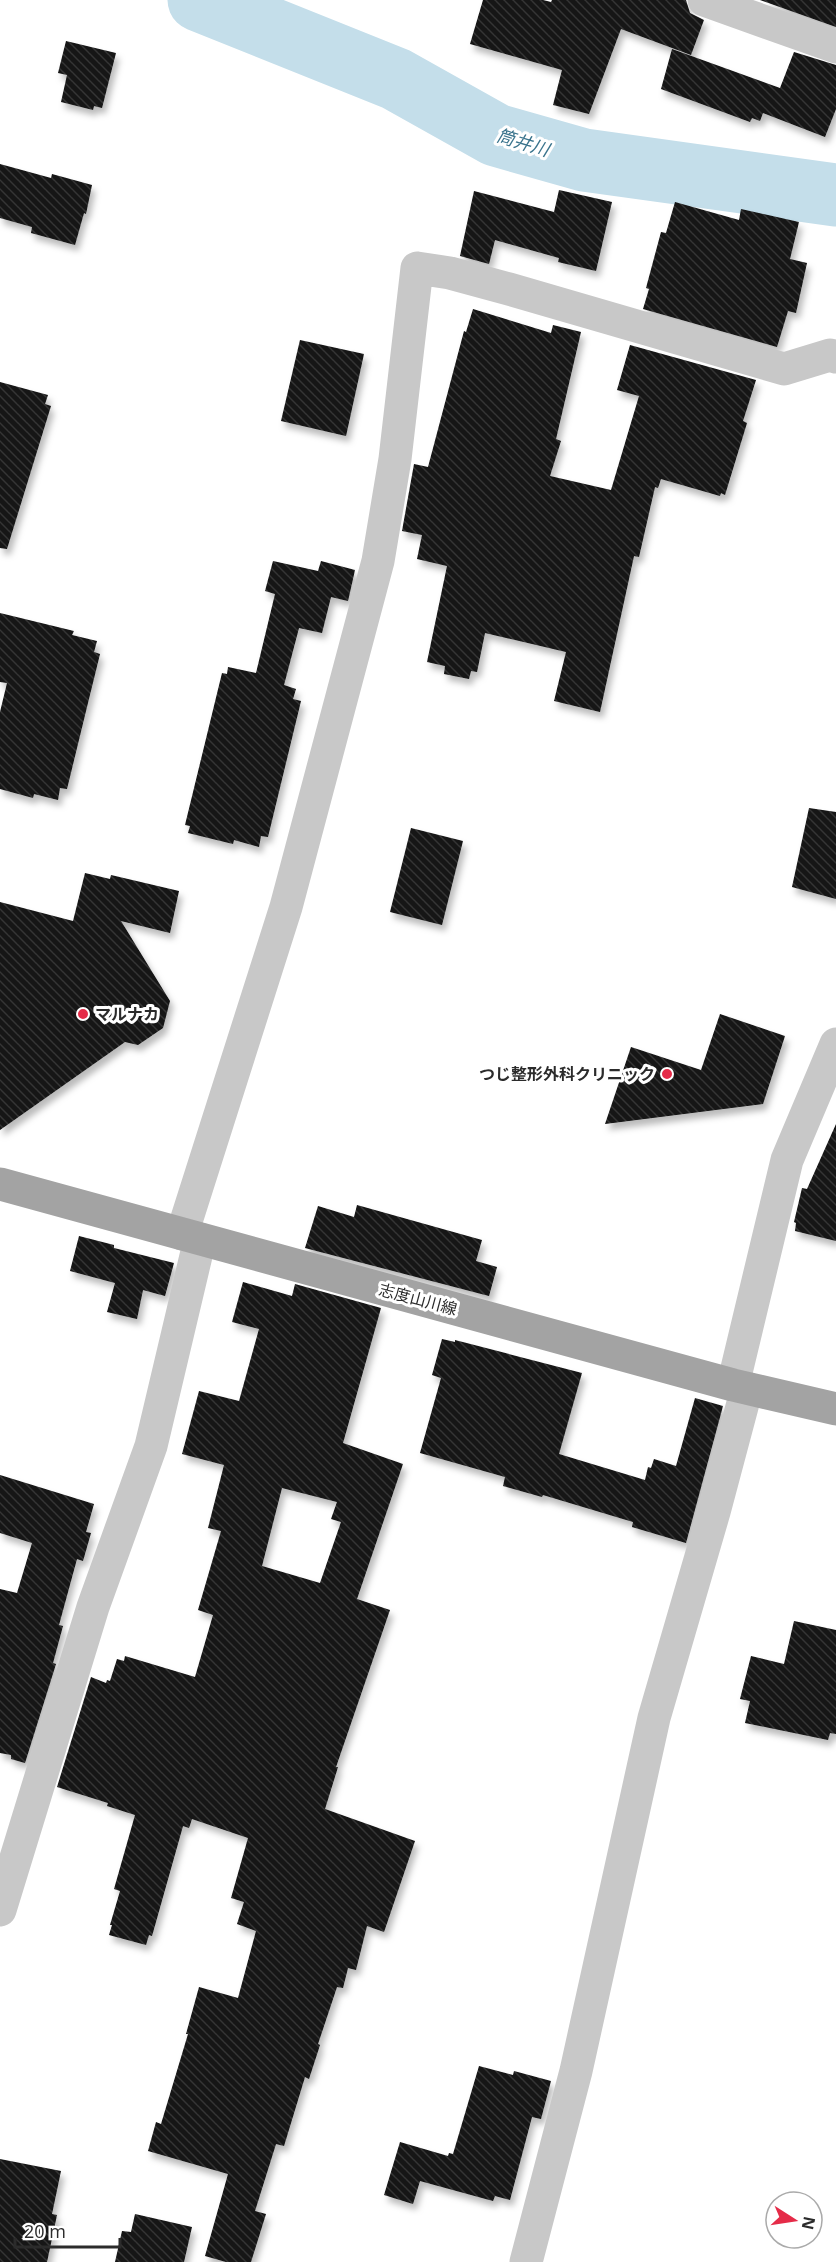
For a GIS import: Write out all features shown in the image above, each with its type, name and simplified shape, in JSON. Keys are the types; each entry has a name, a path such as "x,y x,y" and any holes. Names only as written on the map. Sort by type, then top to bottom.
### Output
{"main road":[{"name":"志度山川線","path":"0,1184 740,1386 836,1409"}],"street":[{"path":"704,0 836,47"},
{"path":"0,1911 93,1607 151,1446 191,1237 286,907 378,561 395,459 417,268 450,273 509,289 784,369 830,355 836,357"},
{"path":"526,2262 576,2072 654,1718 714,1512 787,1160 836,1044"}],"building":[{"path":"483,0 551,2 552,0 686,0 690,13 704,20 691,55 621,29 589,114 553,105 562,70 470,44"},
{"path":"760,0 836,0 836,27"},
{"path":"66,41 116,53 102,108 94,106 93,110 61,102 67,75 58,73"},
{"path":"672,49 780,88 794,52 836,65 836,109 825,137 763,113 760,121 752,118 750,122 661,89"},
{"path":"0,164 51,178 52,174 92,185 86,214 84,213 75,245 31,233 32,227 0,218"},
{"path":"559,190 612,202 596,271 558,262 559,258 495,240 489,264 460,256 474,191 554,212"},
{"path":"675,202 739,220 741,209 799,222 790,259 807,263 796,313 788,311 777,347 643,309 649,289 646,288 661,232 666,233"},
{"path":"473,309 551,333 553,325 581,332 556,439 561,441 550,476 611,490 639,396 617,390 630,345 756,380 743,421 747,423 725,495 721,493 720,496 661,479 658,488 655,487 639,557 634,556 600,712 554,701 566,652 485,633 477,672 471,671 469,679 444,674 445,666 427,662 447,566 417,559 422,535 402,531 414,464 428,467 464,331 466,332"},
{"path":"300,340 364,354 346,436 281,421"},
{"path":"0,382 48,395 45,404 51,406 7,549 0,548"},
{"path":"273,561 318,571 321,561 355,570 348,601 331,597 322,633 299,628 284,685 296,689 293,699 301,701 268,837 261,836 259,847 234,840 233,844 188,833 190,826 185,825 222,673 227,674 228,667 256,673 275,594 265,591"},
{"path":"0,613 74,631 72,635 97,641 94,652 100,654 67,789 60,788 58,800 34,794 33,798 0,789 0,712 7,683 0,682"},
{"path":"809,808 836,812 836,899 792,887"},
{"path":"411,828 463,841 442,925 390,912"},
{"name":"マルナカ","path":"85,873 110,879 111,875 179,891 170,933 121,921 170,1001 163,1028 138,1045 125,1042 0,1130 0,902 73,921"},
{"name":"つじ整形外科クリニック","path":"720,1014 785,1036 763,1104 605,1124 631,1047 701,1070"},
{"path":"836,1124 836,1241 795,1231 796,1223 794,1222 802,1188 807,1189"},
{"path":"357,1205 482,1240 476,1261 497,1267 489,1296 305,1248 318,1206 354,1217"},
{"path":"79,1236 114,1245 114,1248 174,1263 165,1296 143,1290 137,1319 107,1312 115,1283 70,1271"},
{"path":"243,1282 292,1296 295,1284 381,1308 343,1443 403,1464 357,1599 390,1610 336,1767 338,1767 325,1809 415,1841 384,1932 367,1926 356,1970 348,1968 343,1988 337,1987 309,2079 305,2077 284,2146 276,2144 255,2211 266,2214 251,2262 226,2262 205,2256 228,2174 148,2151 156,2122 161,2124 188,2034 186,2034 199,1987 238,1998 256,1931 237,1924 244,1902 231,1898 248,1838 192,1819 189,1828 183,1826 152,1936 149,1935 146,1945 109,1935 120,1891 114,1889 135,1815 107,1806 108,1803 57,1787 91,1677 106,1683 107,1680 110,1681 117,1659 124,1661 125,1656 195,1677 213,1615 198,1610 221,1531 208,1528 224,1465 182,1454 199,1391 239,1401 259,1329 232,1322","holes":["282,1488 337,1502 331,1519 341,1522 320,1583 262,1566"]},
{"path":"442,1339 455,1342 455,1340 582,1373 559,1454 645,1480 648,1467 651,1468 654,1459 676,1466 695,1398 723,1406 686,1543 632,1527 633,1522 543,1495 542,1497 503,1486 505,1477 420,1453 441,1378 432,1375"},
{"path":"0,1475 94,1504 86,1532 91,1533 83,1561 77,1559 59,1625 63,1626 53,1663 56,1664 25,1763 11,1759 11,1755 0,1753 0,1589 17,1593 32,1543 0,1533"},
{"path":"794,1621 836,1630 836,1734 830,1733 828,1740 745,1723 750,1701 740,1699 751,1656 784,1664"},
{"path":"479,2066 513,2075 514,2071 551,2081 541,2119 532,2117 510,2200 495,2196 493,2201 420,2181 413,2204 384,2195 400,2142 448,2156 449,2153 453,2154"},
{"path":"0,2159 61,2171 52,2214 57,2215 47,2262 0,2262"},
{"path":"135,2214 192,2227 184,2262 115,2262 122,2231 131,2232"}],"waterway":[{"name":"筒井川","path":"199,0 396,79 496,135 584,160 836,195"}],"place":[{"name":"マルナカ","path":"83,1014"},
{"name":"つじ整形外科クリニック","path":"667,1074"}]}
